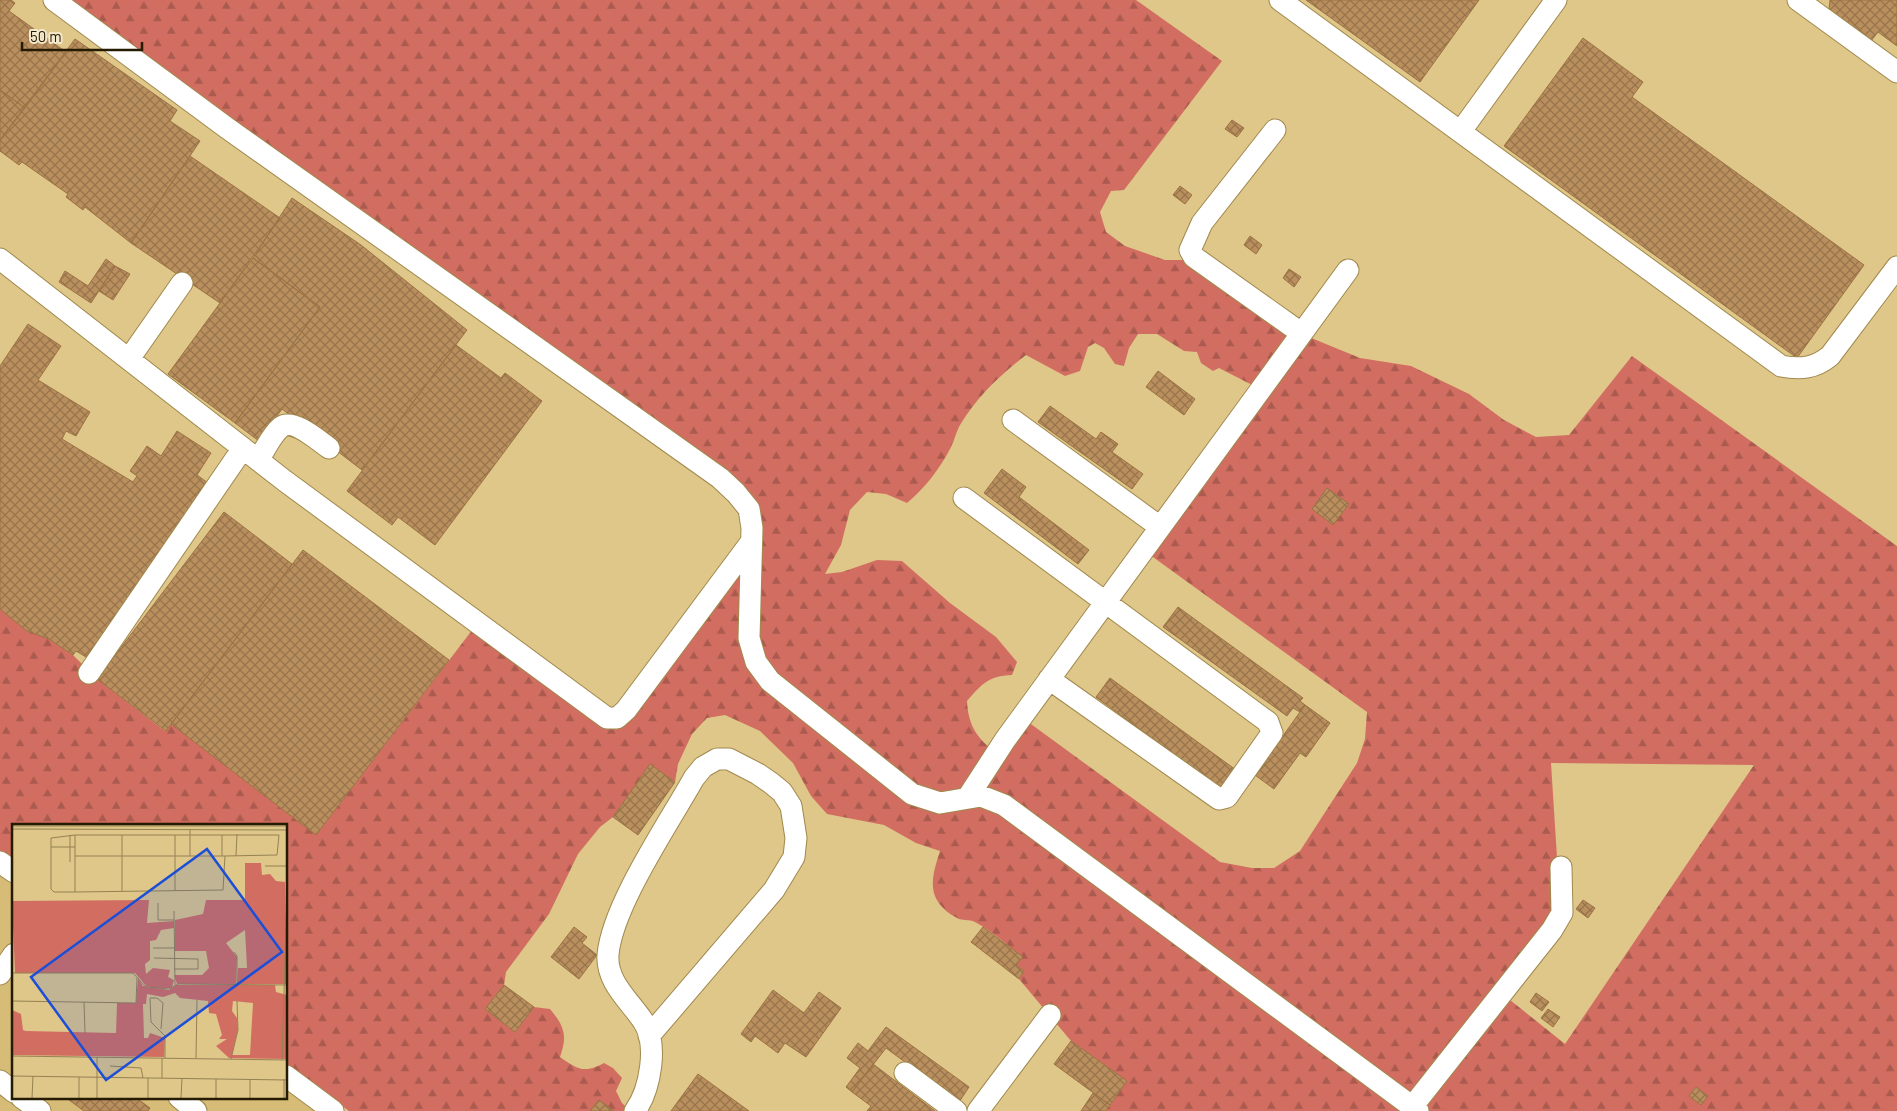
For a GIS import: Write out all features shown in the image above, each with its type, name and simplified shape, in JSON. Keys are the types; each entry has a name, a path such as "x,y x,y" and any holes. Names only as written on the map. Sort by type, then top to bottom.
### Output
{"street":[{"path":"54,0 228,128 720,478 736,493 749,509 751,542 749,638 756,662 770,681 912,794 940,803 968,797 990,798 1004,805 1415,1109 1562,914 1561,867"},
{"path":"1280,0 1781,366 1796,369 1821,364 1830,356 1897,266"},
{"path":"1461,131 1556,0"},
{"path":"1798,0 1897,72"},
{"path":"1274,130 1202,223 1190,250 1194,257 1301,333"},
{"path":"0,259 251,454 607,718 617,718 626,710 751,542"},
{"path":"968,797 988,763 1348,270"},
{"path":"128,359 182,283"},
{"path":"1013,420 1160,527"},
{"path":"89,673 251,454 282,427 289,424 298,426 329,448"},
{"path":"964,498 1268,722 1272,733 1227,797 1219,799 1049,679"},
{"path":"635,1111 644,1099 650,1076 649,1036 644,1022 619,992 612,975 608,957 612,931 642,870 694,778 703,767 717,759 729,759 758,774 782,792 790,806 795,821 794,858 774,890 649,1036"},
{"path":"0,862 12,871"},
{"path":"0,974 12,957"},
{"path":"978,1111 1050,1015"},
{"path":"905,1073 956,1111"},
{"path":"288,1077 333,1111"},
{"path":"0,1081 12,1090"},
{"path":"23,1098 40,1111"},
{"path":"180,1098 196,1111"}],"shaded area":[{"path":"0,874 12,883 12,1098 288,1098 288,1089 318,1111 0,1111"}],"green space":[{"path":"60,0 1136,0 1222,61 1124,190 1111,191 1100,212 1106,232 1125,246 1165,260 1191,260 1296,334 1258,388 1219,368 1213,371 1201,363 1197,352 1184,351 1157,334 1138,334 1129,348 1124,366 1115,364 1104,348 1095,343 1088,347 1080,371 1065,376 1026,355 1007,370 981,396 960,425 951,446 931,479 913,498 907,503 886,494 867,492 850,510 841,545 825,574 842,572 877,560 902,561 950,603 996,637 1017,662 1012,675 991,679 967,701 969,716 974,729 981,740 993,750 966,793 926,796 760,661 752,507"},
{"path":"1304,335 1360,358 1411,366 1469,394 1504,420 1536,437 1569,435 1632,356 1897,546 1897,1111 1424,1111 1417,1106 1505,996 1565,1044 1754,765 1551,763 1560,905 1411,1102 981,792 1024,719 1220,862 1252,868 1274,868 1300,851 1357,763 1365,739 1367,712 1146,552"},
{"path":"748,553 753,663 911,797 980,799 1411,1111 1106,1111 1127,1081 1071,1041 1019,979 1024,971 1016,965 1023,957 981,926 973,921 957,918 940,904 935,896 933,880 940,851 916,843 884,825 827,814 811,796 793,763 760,731 725,715 707,718 692,734 678,764 675,782 650,764 613,817 600,827 578,854 549,914 506,972 504,985 485,1009 515,1032 534,1007 550,1009 559,1021 563,1031 564,1043 560,1057 581,1069 591,1068 604,1063 613,1068 622,1078 616,1091 622,1103 630,1111 349,1111 288,1066 288,824 12,824 12,860 0,851 0,609 27,631 49,639 73,655 97,679 165,731 171,724 316,835 476,625 606,721"}],"building":[{"path":"0,0 11,0 15,3 9,11 66,52 25,108 0,90"},
{"path":"1306,0 1479,0 1420,82"},
{"path":"1830,0 1897,0 1897,46 1878,32 1871,41 1829,10"},
{"path":"1583,38 1643,82 1632,97 1864,265 1797,358 1504,146"},
{"path":"75,39 177,110 170,121 200,141 131,243 85,207 83,210 66,197 68,194 22,162 19,165 0,151 0,140"},
{"path":"0,90 25,108 0,140"},
{"path":"1232,120 1244,128 1237,137 1225,129"},
{"path":"190,156 280,218 220,303 131,243"},
{"path":"1180,186 1192,195 1185,204 1173,195"},
{"path":"292,198 361,245 467,330 362,470 282,409 259,441 235,423 320,307 253,258"},
{"path":"1250,236 1262,245 1256,254 1244,245"},
{"path":"253,258 320,307 235,423 168,374"},
{"path":"106,259 115,266 91,303 59,282 65,271 88,286"},
{"path":"115,266 130,274 113,300 99,291"},
{"path":"1289,269 1301,277 1294,287 1283,278"},
{"path":"28,324 61,346 38,380 90,412 76,436 66,431 62,439 133,482 137,476 130,471 147,446 161,456 177,431 211,453 197,475 208,483 96,654 91,651 86,657 76,651 73,655 49,639 27,631 0,609 0,366"},
{"path":"456,345 501,378 505,373 542,401 435,545 398,517 392,525 347,491"},
{"path":"1158,371 1195,399 1184,415 1146,387"},
{"path":"1050,406 1096,439 1101,432 1118,444 1112,452 1143,474 1132,489 1038,422"},
{"path":"1002,469 1026,487 1019,497 1089,550 1078,564 984,493"},
{"path":"1327,488 1349,504 1333,525 1312,509"},
{"path":"224,512 292,564 166,731 97,679"},
{"path":"303,550 449,660 316,835 171,724"},
{"path":"1178,607 1303,698 1300,701 1305,705 1300,712 1293,708 1287,716 1163,627"},
{"path":"1110,678 1236,770 1222,789 1096,697"},
{"path":"1305,705 1330,723 1306,757 1300,753 1274,789 1255,775"},
{"path":"650,764 675,782 638,835 613,817"},
{"path":"1583,900 1595,908 1588,918 1576,909"},
{"path":"574,927 587,937 582,943 597,955 579,979 551,957"},
{"path":"983,927 1023,957 1016,965 1024,971 1019,979 971,942"},
{"path":"504,985 534,1007 515,1032 485,1009"},
{"path":"773,990 804,1013 819,992 841,1008 806,1057 785,1043 778,1053 755,1036 751,1042 741,1034"},
{"path":"1536,993 1549,1002 1542,1011 1530,1002"},
{"path":"1548,1009 1560,1017 1553,1027 1541,1018"},
{"path":"886,1027 969,1087 959,1102 886,1048 852,1092 846,1087 860,1068 847,1058 858,1043 868,1051"},
{"path":"1071,1041 1127,1081 1110,1105 1054,1064"},
{"path":"873,1064 935,1111 867,1111 871,1106 852,1092"},
{"path":"698,1074 749,1111 671,1111"},
{"path":"1696,1087 1708,1096 1701,1105 1689,1096"},
{"path":"1093,1093 1110,1105 1106,1111 1081,1111"},
{"path":"66,1098 136,1098 150,1108 148,1111 84,1111"},
{"path":"599,1100 614,1111 590,1111"}]}
